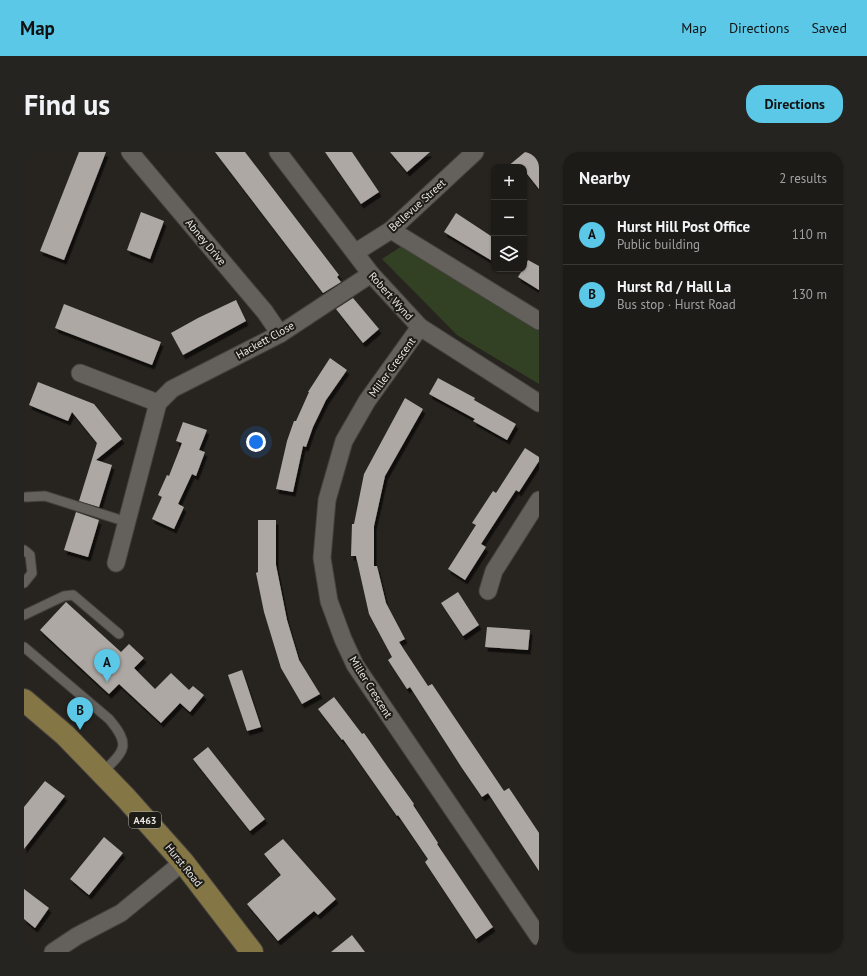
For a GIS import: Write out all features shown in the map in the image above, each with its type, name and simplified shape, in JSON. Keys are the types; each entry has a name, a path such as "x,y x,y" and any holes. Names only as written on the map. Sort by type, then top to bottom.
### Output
{"main road":[{"name":"Hurst Road","path":"24,700 65,735 102,773 183,862 252,952"}],"street":[{"name":"Abney Drive","path":"130,152 265,312 280,334"},
{"name":"Robert Wynd","path":"278,152 356,252 371,274 420,327 539,403"},
{"name":"Bellevue Street","path":"356,252 391,230 475,152"},
{"path":"391,230 539,321"},
{"name":"Hackett Close","path":"158,403 172,389 280,334 371,274"},
{"name":"Miller Crescent","path":"420,327 367,401 344,440 327,500 322,558 329,601 343,639 355,665 539,937"},
{"path":"80,373 158,403 116,563"},
{"path":"488,591 494,571 539,500"},
{"path":"53,952 77,936 121,913 183,862"}],"lane":[{"path":"26,497 45,496 127,522"},
{"path":"24,550 30,555 32,572 24,583"},
{"path":"24,615 64,596 74,595 119,634"},
{"path":"24,647 116,726 122,738 124,747 119,756 102,773"}],"green space":[{"path":"402,246 539,331 539,384 457,335 382,259"}],"building":[{"path":"79,152 106,152 64,260 40,251"},
{"path":"215,152 245,152 339,275 337,277 341,282 323,293"},
{"path":"325,152 352,152 379,192 361,204"},
{"path":"390,152 430,152 407,172"},
{"path":"525,152 539,152 539,189 527,174 527,164 511,164"},
{"path":"141,212 164,221 150,259 127,250"},
{"path":"456,213 491,236 491,260 444,232"},
{"path":"528,260 539,266 539,290 518,277 521,272 527,272"},
{"path":"353,298 379,329 363,343 336,309"},
{"path":"236,300 246,321 183,355 171,333"},
{"path":"64,304 161,342 152,365 55,328"},
{"path":"330,358 347,370 326,400 313,427 306,447 303,446 293,492 276,489 287,441 294,421 296,421 308,392"},
{"path":"438,378 475,398 474,400 516,424 507,440 473,421 475,419 429,394"},
{"path":"38,382 94,404 122,439 96,460 112,465 99,507 79,501 97,443 72,412 68,421 29,405"},
{"path":"405,398 423,409 385,476 374,526 374,566 377,566 386,603 405,639 399,642 428,686 432,684 504,791 509,788 539,833 539,871 488,793 482,797 410,687 407,689 388,660 392,657 369,614 356,556 351,556 352,524 354,524 364,474"},
{"path":"183,422 207,430 199,450 205,452 196,476 192,474 178,504 184,507 174,529 152,519 162,497 158,495 167,475 169,476 182,443 176,441"},
{"path":"525,448 539,457 539,461 519,492 516,490 481,544 486,547 465,580 448,569 476,525 472,523 493,491 496,493"},
{"path":"76,512 99,520 88,557 64,550"},
{"path":"258,520 276,520 276,565 287,620 299,660 320,694 302,704 281,668 264,612 256,573 258,572"},
{"path":"458,592 479,625 463,636 441,603"},
{"path":"66,602 121,652 129,644 144,658 134,668 155,689 171,673 189,690 193,686 204,695 190,712 180,703 161,723 119,684 109,694 40,630"},
{"path":"487,627 530,630 528,650 485,647"},
{"path":"242,670 261,727 247,731 228,675"},
{"path":"334,697 362,734 364,733 414,804 413,805 438,843 437,844 493,927 476,939 425,862 428,859 398,815 397,816 343,739 342,740 318,709"},
{"path":"208,747 265,819 250,831 193,759"},
{"path":"45,781 65,796 24,849 24,807"},
{"path":"104,837 123,853 89,895 70,879"},
{"path":"283,839 336,899 318,915 314,911 278,941 247,904 281,875 264,854"},
{"path":"24,889 49,908 35,928 24,919"},
{"path":"352,935 365,952 331,952"}],"place":[{"name":"Hurst Hill Post Office","path":"107,682"},
{"name":"Hurst Rd / Hall La","path":"80,730"}]}
